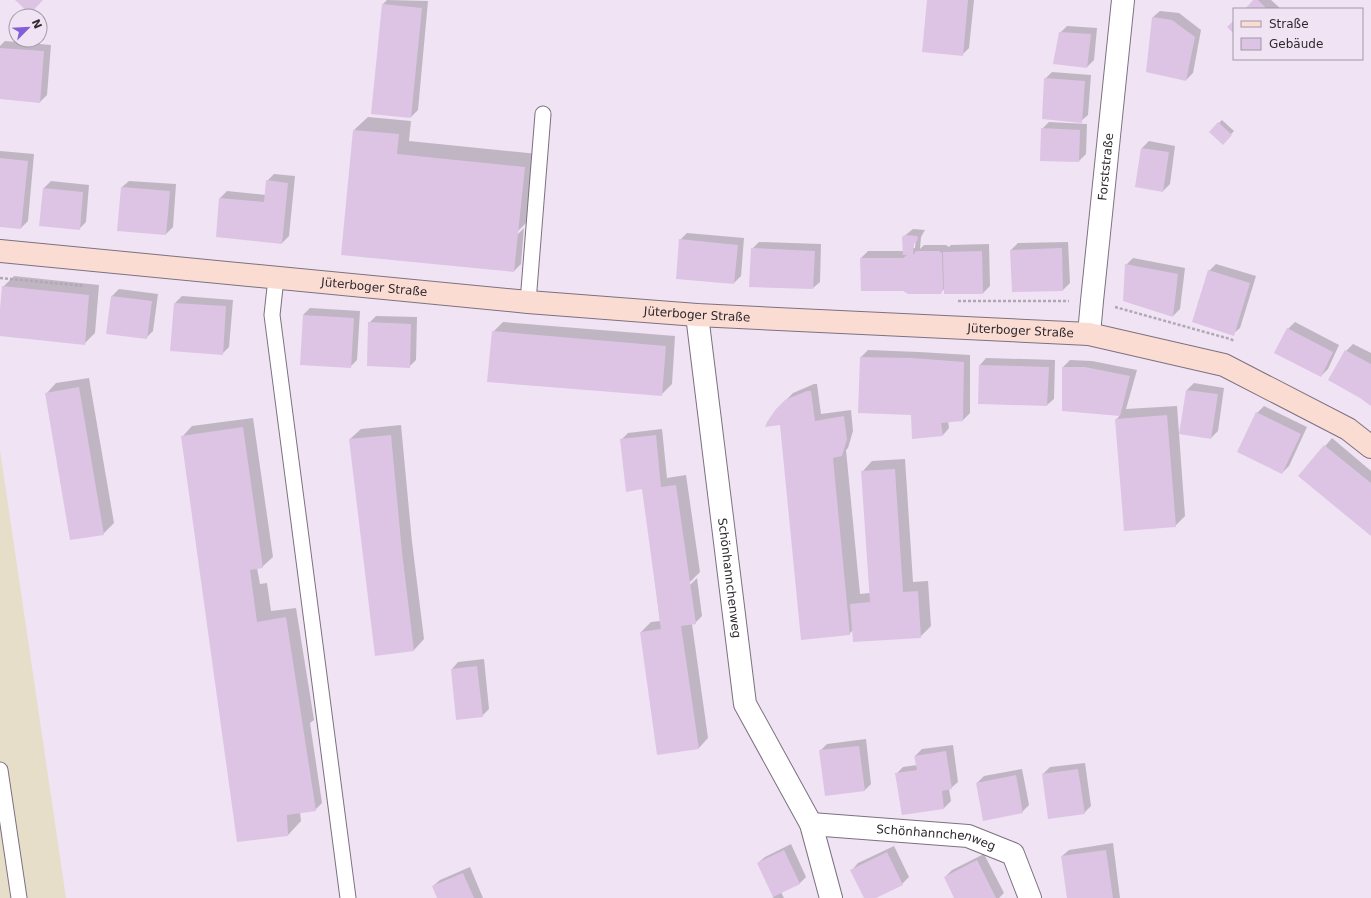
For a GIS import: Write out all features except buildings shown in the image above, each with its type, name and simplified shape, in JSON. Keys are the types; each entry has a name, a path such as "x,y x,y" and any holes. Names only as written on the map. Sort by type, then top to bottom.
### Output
{"main road":[{"name":"Jüterboger Straße","path":"0,252 528,302 697,316 1089,334 1224,365 1348,429 1371,447"}],"street":[{"name":"Forststraße","path":"1089,334 1123,0"},
{"name":"Schönhannchenweg","path":"697,316 745,704 811,824 831,898"},
{"name":"Schönhannchenweg","path":"811,824 968,836 1013,854 1030,898"}],"lane":[{"path":"528,302 543,114"},
{"path":"276,278 272,315 348,898"},
{"path":"0,770 19,898"}],"shaded area":[{"path":"0,450 66,898 0,898"}]}
